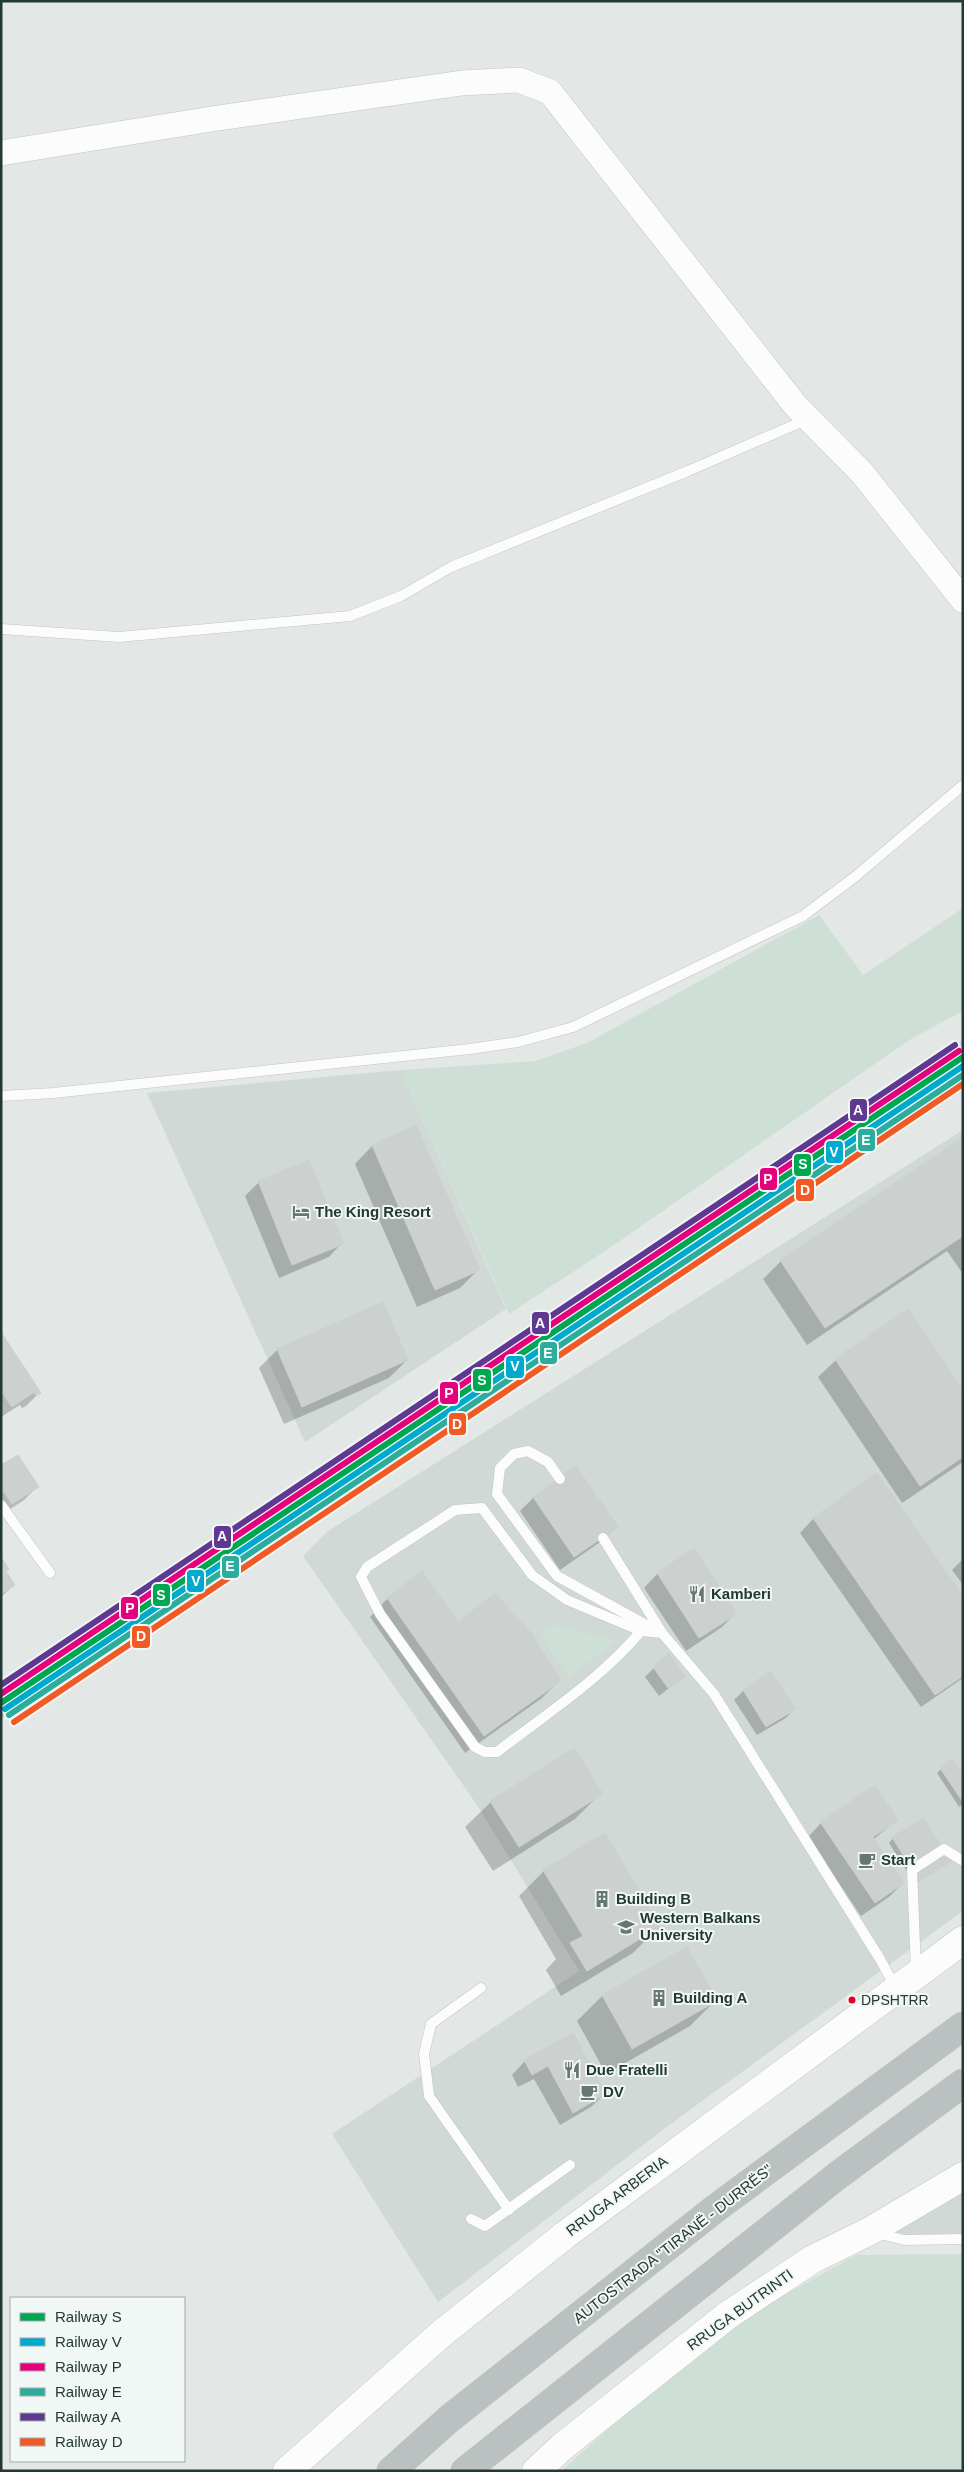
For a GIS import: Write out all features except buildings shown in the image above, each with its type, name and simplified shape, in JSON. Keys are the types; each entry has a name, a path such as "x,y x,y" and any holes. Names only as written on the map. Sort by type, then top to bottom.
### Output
{"highway":[{"name":"AUTOSTRADA \"TIRANË - DURRËS\"","path":"391,2471 449,2419 716,2208 963,2026"},
{"path":"465,2471 837,2176 963,2083"}],"main road":[{"name":"RRUGA ARBERIA","path":"286,2471 441,2334 565,2235 963,1940"},
{"name":"RRUGA BUTRINTI","path":"536,2471 563,2446 728,2315 813,2259 870,2232 963,2176"}],"street":[{"path":"1,153 228,116 462,83 519,80 550,92 709,297 808,419 862,473 963,600"}],"lane":[{"path":"1,629 119,637 350,616 402,596 452,567 679,475 808,419"},
{"path":"1,1096 54,1093 470,1050 518,1042 573,1027 803,916 856,876 963,785"},
{"path":"560,1479 548,1462 528,1451 514,1454 500,1468 497,1494 557,1576 662,1633"},
{"path":"1,1506 50,1574"},
{"path":"641,1631 620,1656 559,1704 497,1752 486,1752 475,1747 380,1614 361,1577 367,1567 455,1510 482,1508 532,1574 567,1600 641,1631 662,1633"},
{"path":"603,1538 662,1633 714,1694 880,1959 906,1981"},
{"path":"906,1981 912,1870 944,1849 963,1861"},
{"path":"482,1988 431,2024 424,2054 429,2096 509,2210"},
{"path":"471,2219 485,2226 570,2165"},
{"path":"870,2232 904,2240 963,2239"}],"shaded area":[{"path":"963,1039 963,1071 531,1359 1,1719 1,1685"},
{"path":"401,1070 506,1309 305,1442 147,1093"},
{"path":"963,1130 963,1911 672,2123 438,2302 332,2134 579,1971 477,1805 303,1556 328,1531"},
{"path":"963,2176 963,2239 904,2240 870,2231"}],"green space":[{"path":"963,908 963,1011 911,1039 608,1249 509,1314 401,1070 535,1061 587,1043 821,914 820,916 863,975"},
{"path":"555,1625 615,1641 569,1678 541,1636"},
{"path":"963,2254 963,2471 561,2471 632,2408 745,2317 856,2255"}],"rail line":[{"name":"A","path":"1,1685 955,1045"},
{"name":"P","path":"1,1694 959,1051"},
{"name":"S","path":"1,1703 963,1057"},
{"name":"V","path":"5,1709 963,1066"},
{"name":"E","path":"9,1715 963,1075"},
{"name":"D","path":"14,1722 963,1084"}],"place":[{"name":"The King Resort","path":"301,1212"},
{"name":"Kamberi","path":"697,1594"},
{"name":"Start","path":"867,1860"},
{"name":"Building B","path":"602,1899"},
{"name":"Western Balkans University","path":"626,1927"},
{"name":"Building A","path":"659,1998"},
{"name":"DPSHTRR","path":"852,2000"},
{"name":"Due Fratelli","path":"572,2070"},
{"name":"DV","path":"589,2092"}]}
